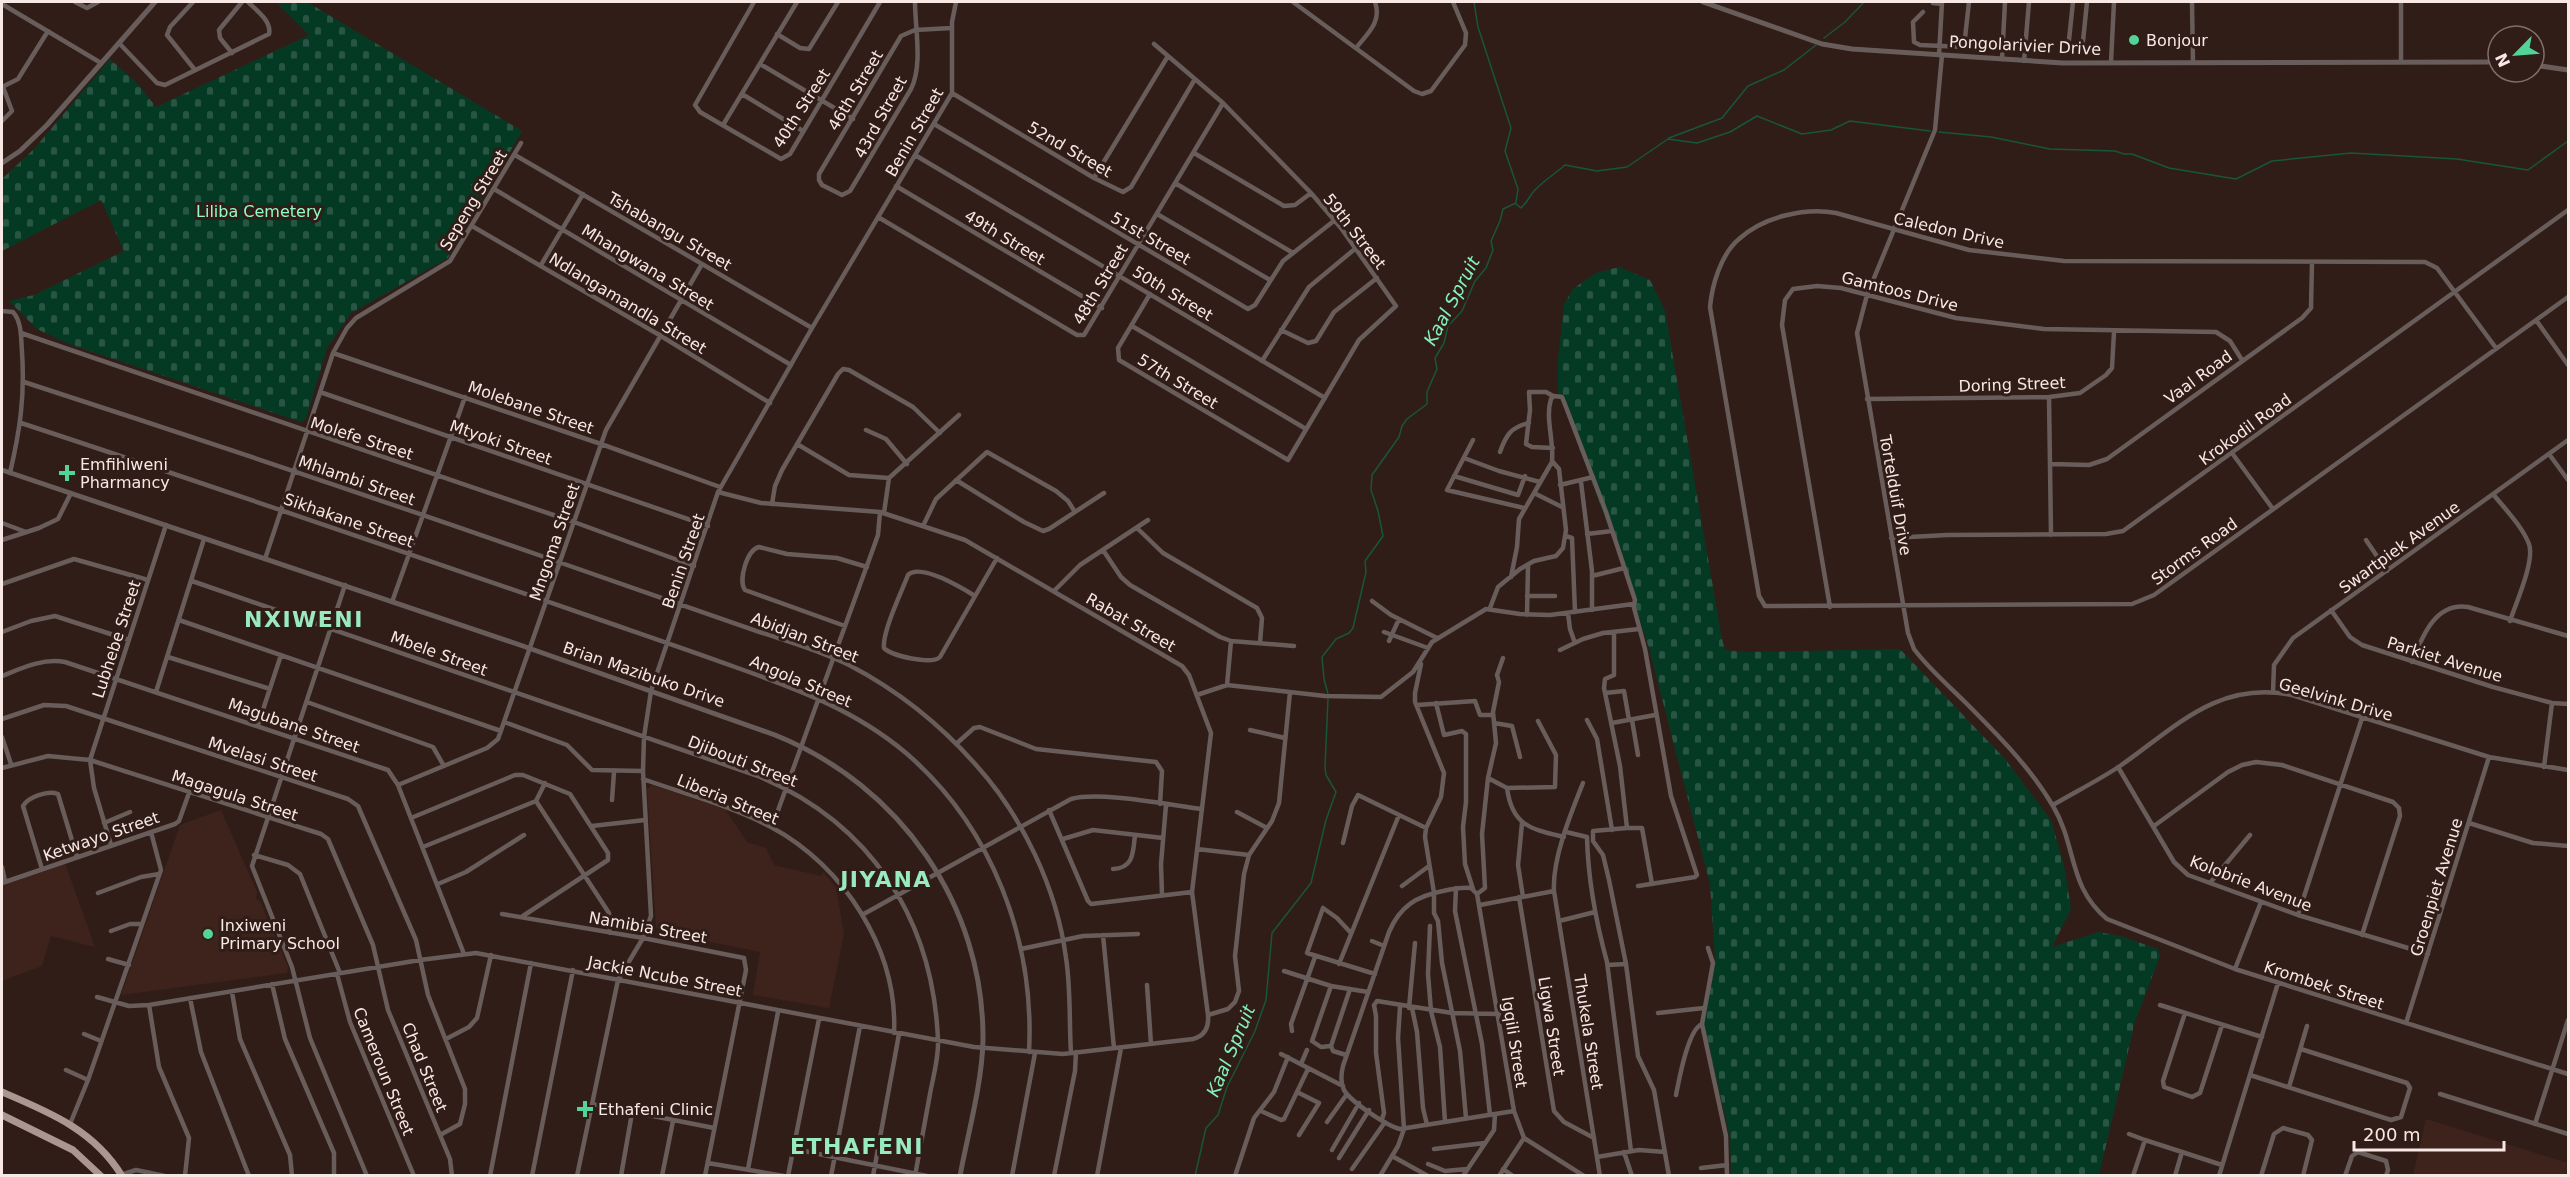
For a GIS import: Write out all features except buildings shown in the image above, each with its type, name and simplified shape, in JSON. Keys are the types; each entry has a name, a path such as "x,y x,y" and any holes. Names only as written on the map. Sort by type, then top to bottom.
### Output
{"main road":[{"path":"2,1092 70,1124 102,1147 121,1175"},
{"path":"2,1114 74,1150 87,1160 101,1176"}],"street":[{"path":"75,2 87,8 98,2"},
{"path":"2,163 20,151 47,125 155,2"},
{"path":"193,2 170,27 167,35 195,70"},
{"path":"232,52 220,38 219,30 242,2"},
{"path":"119,43 159,84 165,85 270,32 266,21 248,2"},
{"name":"40th Street","path":"754,2 695,101 698,111 781,159 789,155 880,2"},
{"path":"723,125 797,2"},
{"path":"777,34 804,50 809,48 838,2"},
{"name":"43rd Street","path":"839,195 850,191 914,85 915,2"},
{"name":"Benin Street","path":"577,1176 618,980 643,938 651,916 642,771 644,737 651,691 719,490 952,93 952,28 956,2"},
{"path":"1293,2 1414,92 1422,94 1431,91 1465,45 1466,33 1454,2"},
{"path":"1356,48 1376,22 1378,11 1375,2"},
{"name":"Pongolarivier Drive","path":"1703,2 1829,46 1940,55 2063,63 2486,62"},
{"path":"1923,12 1913,22 1913,41 1920,45 1966,46 1969,2"},
{"path":"2002,59 2005,2"},
{"path":"2024,61 2030,2"},
{"path":"2073,2 2068,49 2082,51 2087,2"},
{"path":"2111,62 2114,2"},
{"path":"2192,2 2193,63"},
{"path":"2401,2 2401,62"},
{"path":"1933,3 1942,3"},
{"name":"Tortelduif Drive","path":"1942,3 1935,130 1867,295 1857,333 1867,399 1910,639 1918,654 2016,756 2053,805 2078,882 2085,896"},
{"path":"2,4 100,63"},
{"path":"915,30 952,28"},
{"name":"46th Street","path":"839,195 822,184 818,177 900,38 904,33 915,30"},
{"path":"2,121 12,111 2,87 18,79 48,31"},
{"name":"59th Street","path":"1154,44 1223,103 1311,193 1335,220 1396,304 1396,308 1363,335 1290,459"},
{"path":"1094,178 1168,56"},
{"path":"760,64 853,118"},
{"path":"2546,67 2568,70"},
{"name":"52nd Street","path":"952,93 1120,192 1129,190 1195,79"},
{"path":"742,94 803,130"},
{"name":"48th Street","path":"878,217 1079,336 1087,334 1223,103"},
{"name":"51st Street","path":"934,123 1248,309 1255,305 1280,265 1335,220"},
{"name":"Sepeng Street","path":"265,559 333,352 347,328 356,318 450,261 521,143"},
{"path":"1194,153 1284,206 1295,205 1311,193"},
{"name":"Tshabangu Street","path":"515,154 812,328"},
{"name":"50th Street","path":"915,155 1325,398"},
{"path":"1176,183 1293,253"},
{"name":"49th Street","path":"896,186 1102,308"},
{"name":"Mhangwana Street","path":"494,189 681,302 791,365"},
{"path":"541,265 583,194"},
{"name":"Krokodil Road","path":"1891,538 1947,535 2106,534 2122,531 2568,210"},
{"name":"Caledon Drive","path":"1762,603 1712,319 1713,289 1721,267 1737,241 1749,232 1782,217 1810,211 1826,211 1987,253 2064,261 2425,262 2437,268 2496,348"},
{"path":"1157,213 1270,280"},
{"name":"Ndlangamandla Street","path":"472,226 661,336 770,403"},
{"path":"1262,361 1309,287 1356,248"},
{"name":"Vaal Road","path":"2051,464 2080,465 2101,462 2310,311 2312,262"},
{"name":"Mngoma Street","path":"398,785 491,746 501,731 586,485 612,418 702,264"},
{"path":"1281,330 1308,343 1316,341 1334,312 1377,278"},
{"name":"Gamtoos Drive","path":"1830,607 1781,317 1787,295 1799,287 1829,286 1979,322 2044,329 2114,332 2216,332 2230,341 2242,360"},
{"name":"57th Street","path":"1150,294 1118,348 1119,360 1286,459 1290,459"},
{"name":"Storms Road","path":"1762,603 1774,608 2139,603 2154,595 2568,297"},
{"path":"2,311 13,312 21,333 24,382 21,423 10,472"},
{"path":"2536,320 2568,364"},
{"path":"1132,326 1306,429"},
{"name":"Doring Street","path":"1867,399 2049,397 2080,393 2106,375 2113,363 2114,332"},
{"name":"Molefe Street","path":"21,333 308,433 574,522 694,566"},
{"name":"Molebane Street","path":"333,352 601,444 719,490"},
{"path":"772,504 777,482 797,444 843,369 849,369 913,407 940,433"},
{"name":"Mhlambi Street","path":"24,382 423,514 681,604"},
{"name":"Mtyoki Street","path":"320,392 708,526"},
{"path":"1553,448 1526,446 1529,392 1548,392 1562,398 1612,531 1635,600 1634,605 1654,697 1655,715 1672,802 1697,875 1695,878 1638,886"},
{"path":"1511,577 1517,547 1517,526 1524,508 1552,462 1553,448 1549,410 1553,396"},
{"path":"392,602 465,397"},
{"path":"2049,397 2051,535"},
{"path":"772,827 878,536 889,478 959,415"},
{"name":"Sikhakane Street","path":"21,423 282,509 668,643"},
{"path":"1500,452 1509,432 1529,423"},
{"path":"866,430 886,439 907,464"},
{"path":"1473,440 1448,490 1524,508"},
{"name":"Swartpiek Avenue","path":"2273,692 2273,671 2279,656 2293,638 2568,440"},
{"path":"797,444 849,475 889,478"},
{"path":"923,526 933,502 984,453 991,452 1056,491 1068,501 1075,512"},
{"path":"2232,453 2273,508"},
{"path":"2549,454 2568,480"},
{"path":"1464,458 1499,471 1525,476 1540,482"},
{"path":"1197,695 1227,685 1325,696 1381,697 1406,678 1437,638 1490,608 1498,587 1534,561 1556,556 1563,548 1566,536 1558,468 1552,462"},
{"name":"Brian Mazibuko Drive","path":"2,470 651,691 801,746 845,771 888,807 916,839 938,873 956,908 971,953 981,1008 982,1048 960,1176"},
{"path":"1454,476 1518,495 1525,476"},
{"path":"1560,485 1581,482 1593,477"},
{"path":"957,480 1038,530 1050,529 1104,493"},
{"path":"1581,482 1592,576 1592,610"},
{"name":"Rabat Street","path":"719,490 739,500 882,513 965,540 1182,666 1189,675 1211,733 1192,892 1208,1015 1207,1028"},
{"path":"2,540 58,519 71,493"},
{"path":"1534,493 1562,507"},
{"path":"2493,494 2520,530 2530,548 2529,561 2510,621"},
{"path":"1054,591 1071,572 1148,520"},
{"path":"2,523 26,532"},
{"name":"Lubhebe Street","path":"90,760 166,525"},
{"path":"1137,528 1163,553 1257,608 1263,621 1260,643"},
{"path":"1587,534 1612,531"},
{"path":"1566,536 1572,538 1575,612"},
{"path":"156,692 204,539"},
{"path":"2366,540 2387,571"},
{"path":"844,626 745,590 741,580 751,552 759,547 788,554 837,558 867,567"},
{"path":"1103,550 1121,577 1130,585 1231,641 1294,646"},
{"path":"975,596 945,579 920,571 911,571 893,615 884,641 884,648 887,652 936,661 975,596 997,558"},
{"path":"2,584 74,559 148,579"},
{"path":"1527,615 1528,565"},
{"path":"1592,576 1624,568"},
{"name":"Mbele Street","path":"192,581 644,737"},
{"path":"345,585 255,855 253,870 291,962 310,1038 367,1176"},
{"path":"1527,596 1555,596"},
{"path":"1372,601 1399,619 1437,638"},
{"name":"Abidjan Street","path":"681,604 833,658 893,691 922,713 956,744 989,781 1021,827 1049,892 1067,964 1075,1071 1054,1176"},
{"path":"1490,608 1527,615 1568,613 1634,605"},
{"path":"2412,662 2425,631 2438,616 2449,609 2468,607 2568,636"},
{"name":"Parkiet Avenue","path":"2331,610 2350,637 2358,643 2412,662 2552,703 2568,704"},
{"path":"1568,613 1575,643"},
{"path":"2,632 31,621 55,616 129,640"},
{"path":"1390,638 1399,619"},
{"path":"179,620 501,731"},
{"path":"1560,650 1575,643 1614,632 1639,629"},
{"path":"1384,632 1390,638 1428,648"},
{"path":"1614,632 1614,675 1605,679 1604,685 1620,766 1627,828"},
{"path":"1227,685 1231,641"},
{"name":"Angola Street","path":"668,643 819,698 881,733 913,760 953,803 982,847 1007,899 1022,949 1029,994 1032,1052 1012,1176"},
{"path":"258,725 281,655"},
{"path":"168,657 270,689"},
{"path":"1436,703 1444,735 1461,731 1466,734 1466,802 1462,827 1465,864 1473,889 1478,894 1485,888 1482,841 1488,778 1496,748 1493,716 1498,684 1497,675 1503,658"},
{"name":"Magubane Street","path":"2,676 37,663 54,660 382,767 392,774 398,785 464,954"},
{"path":"1421,661 1414,693 1444,773 1441,797 1426,828 1425,837 1442,963 1460,1051 1466,1118"},
{"path":"1596,688 1604,685"},
{"path":"1605,693 1624,691 1638,755"},
{"path":"1208,1015 1228,1009 1238,997 1236,949 1244,874 1249,855 1275,815 1279,803 1290,692"},
{"name":"Geelvink Drive","path":"2053,805 2118,767 2210,703 2240,694 2273,692 2302,698 2489,757 2568,770"},
{"path":"1417,705 1475,701 1480,715 1493,716"},
{"path":"307,702 433,747 444,766"},
{"path":"2544,767 2552,703"},
{"name":"Mvelasi Street","path":"2,719 50,704 104,719 348,799 358,806 411,927 426,989 464,1083 465,1104 460,1124 440,1135"},
{"path":"1612,723 1655,715"},
{"path":"2298,915 2362,718"},
{"path":"1587,720 1596,736 1612,830"},
{"path":"1488,778 1507,788 1556,788 1556,755 1538,721"},
{"path":"504,722 567,745 592,770 642,771"},
{"path":"1494,723 1512,726 1520,757"},
{"path":"956,744 974,728 980,727 1036,749 1156,762 1162,771 1160,804"},
{"path":"1250,730 1285,738"},
{"path":"2,737 11,764"},
{"name":"Djibouti Street","path":"644,737 729,765 786,788 816,806 850,834 873,858 899,895 925,957 933,993 938,1041 915,1174"},
{"name":"Magagula Street","path":"2,768 48,756 90,760 321,834 328,838 373,945 378,966"},
{"name":"Groenpiet Avenue","path":"2406,1023 2489,757"},
{"path":"90,760 92,777 111,845"},
{"path":"2154,826 2228,772 2249,763 2272,762 2393,802 2400,813 2362,935"},
{"name":"Kolobrie Avenue","path":"2118,767 2178,867 2188,875 2298,915 2428,954"},
{"path":"612,800 614,772"},
{"path":"411,818 510,776 523,775 570,794 592,826 609,858 604,864 522,917"},
{"name":"Liberia Street","path":"642,779 721,806 772,827 803,848 825,868 845,890 862,915 885,969 896,1034 873,1176"},
{"path":"423,847 536,801 545,783"},
{"name":"Thukela Street","path":"1583,783 1565,835 1554,876 1554,891 1600,1176"},
{"path":"1507,788 1512,810 1522,823 1536,830 1587,837 1595,912 1601,946 1608,965 1631,1151"},
{"path":"42,869 22,806 26,800 49,792 58,794 78,857"},
{"name":"Ketwayo Street","path":"4,882 177,823 189,793"},
{"path":"1343,843 1357,795 1426,828"},
{"path":"862,915 1071,799 1086,797 1202,809"},
{"path":"536,801 609,913 610,933"},
{"path":"1162,895 1160,872 1166,805"},
{"path":"1049,810 1091,904 1192,892"},
{"path":"104,823 130,812"},
{"path":"1237,812 1267,828"},
{"path":"1339,964 1399,815"},
{"path":"592,826 645,819"},
{"name":"Ligwa Street","path":"1522,823 1518,865 1521,897 1554,1111 1564,1122 1594,1138"},
{"path":"2469,823 2533,843 2568,846"},
{"path":"1652,884 1642,828 1593,831 1593,838 1606,863 1626,964 1638,1056 1654,1090 1669,1176"},
{"path":"1063,839 1087,831 1163,838"},
{"path":"70,1124 129,965 159,874 161,866 152,832"},
{"path":"438,884 466,872 524,835"},
{"path":"1113,869 1126,867 1131,862 1135,835"},
{"path":"2210,883 2250,835"},
{"path":"1197,849 1249,855"},
{"name":"Cameroun Street","path":"255,855 288,865 300,874 338,974 350,1022 414,1176"},
{"path":"1402,886 1429,866"},
{"path":"2,867 4,882"},
{"path":"98,893 148,874 159,874"},
{"path":"1473,889 1456,888 1416,898 1402,909 1392,924 1341,1071 1342,1086 1347,1094 1384,1121 1394,1127 1404,1129 1514,1111"},
{"path":"1456,888 1455,911 1484,1053 1494,1130 1463,1176"},
{"path":"1480,905 1554,891"},
{"name":"Igqili Street","path":"1478,894 1514,1111 1524,1138"},
{"name":"Krombek Street","path":"2085,896 2096,910 2117,924 2235,969 2568,1074"},
{"path":"2235,969 2261,902"},
{"path":"1351,933 1337,918 1323,908 1307,950 1315,957 1375,974"},
{"path":"1558,921 1578,918 1595,912"},
{"name":"Namibia Street","path":"502,914 744,958 747,966 739,1003"},
{"path":"111,931 129,924 142,924"},
{"path":"1430,926 1427,964 1431,1011 1440,1047 1445,1122"},
{"path":"1022,949 1083,936 1138,934"},
{"path":"1103,935 1108,964 1114,1048"},
{"path":"1372,941 1384,946"},
{"path":"1415,943 1410,1008 1420,1049 1427,1125"},
{"path":"1708,948 1713,963 1702,1024 1725,1130 1727,1176"},
{"name":"Jackie Ncube Street","path":"97,997 129,1006 149,1005 378,966 464,954 491,955 778,1012 982,1048 1074,1053 1193,1039 1200,1036 1207,1028"},
{"path":"446,1039 469,1027 477,1018 491,955"},
{"path":"1292,1031 1291,1024 1315,957"},
{"path":"108,958 129,965"},
{"path":"490,1176 531,963"},
{"path":"1608,965 1626,964"},
{"name":"Chad Street","path":"378,966 388,1010 450,1159 452,1176"},
{"path":"532,1176 573,970"},
{"path":"1284,971 1331,986 1368,992"},
{"path":"2219,1176 2278,983"},
{"path":"272,984 288,1046 334,1153 334,1176"},
{"path":"1147,985 1151,1044"},
{"path":"1331,986 1312,1041 1321,1047 1331,1046"},
{"path":"1346,1055 1332,1051 1331,1046 1350,989"},
{"path":"232,992 240,1039 290,1155 292,1176"},
{"path":"190,998 201,1052 249,1176"},
{"path":"1352,1169 1384,1121 1374,1040 1376,1016 1374,1005 1380,1001 1400,1007 1431,1011 1498,1014"},
{"path":"705,1176 739,1003"},
{"path":"149,1005 157,1059 189,1138 185,1176"},
{"path":"2160,1005 2262,1037"},
{"path":"1381,1175 1404,1129 1398,1038 1400,1007"},
{"path":"1658,1013 1704,1008"},
{"path":"748,1169 778,1012"},
{"path":"2185,1013 2163,1081 2164,1087 2169,1091 2192,1097 2200,1093 2222,1025"},
{"path":"788,1176 819,1018"},
{"path":"2535,1124 2568,1020"},
{"path":"1676,1095 1691,1038 1697,1026 1702,1024"},
{"path":"831,1176 860,1026"},
{"path":"2289,1087 2307,1026"},
{"path":"84,1034 101,1041"},
{"path":"1097,1176 1121,1048"},
{"path":"1301,1064 1307,1050"},
{"path":"2250,1075 2391,1120 2399,1119 2403,1113 2410,1088 2407,1083 2301,1050"},
{"path":"1281,1054 1342,1086"},
{"path":"1235,1176 1254,1118 1274,1092 1288,1058"},
{"path":"1261,1111 1281,1120 1284,1119 1308,1069"},
{"path":"66,1070 88,1080"},
{"path":"1297,1092 1319,1103 1299,1135"},
{"path":"1327,1122 1347,1094"},
{"path":"2440,1094 2568,1134"},
{"path":"1332,1150 1359,1103"},
{"path":"592,1104 714,1128"},
{"path":"1339,1158 1369,1110"},
{"path":"621,1176 633,1113"},
{"path":"662,1176 673,1121"},
{"path":"2261,1176 2277,1130 2286,1128 2308,1135 2313,1143 2303,1176"},
{"path":"2129,1134 2222,1165"},
{"path":"1499,1176 1524,1138 1584,1176"},
{"path":"2133,1176 2145,1140"},
{"path":"1434,1149 1485,1143"},
{"path":"794,1149 927,1176"},
{"path":"1597,1157 1631,1151 1665,1152"},
{"path":"1624,1152 1632,1176"},
{"path":"2175,1176 2182,1152"},
{"path":"2345,1176 2352,1156 2358,1152 2386,1161 2388,1170 2386,1176"},
{"path":"1392,1156 1428,1176"},
{"path":"708,1163 784,1176"},
{"path":"1428,1164 1445,1171 1467,1169"},
{"path":"1701,1168 1727,1165"},
{"path":"1503,1169 1513,1176"},
{"path":"121,1175 136,1170 165,1176"}],"shaded area":[{"path":"652,785 725,809 747,842 766,848 774,865 821,876 823,872 836,887 844,934 829,1008 753,995 760,952 660,932 656,927 647,789"},
{"name":"Inxiweni Primary School","path":"221,810 257,892 256,899 260,901 288,967 287,973 121,995 180,825"},
{"path":"65,863 95,947 51,936 42,966 2,981 2,885"},
{"path":"2426,1119 2568,1163 2567,1175 2413,1175"}],"green space":[{"name":"Liliba Cemetery","path":"276,2 307,2 522,131 448,258 351,313 327,348 306,419 301,422 69,344 37,329 9,301 34,295 124,251 101,200 2,251 2,179 34,149 110,59 138,84 156,107 309,35"},
{"path":"1619,267 1650,280 1665,311 1725,650 1746,652 1900,649 2005,759 2051,820 2064,865 2071,909 2052,947 2098,932 2120,936 2158,949 2160,956 2135,1022 2099,1175 1731,1175 1730,1138 1701,1010 1715,959 1710,884 1649,648 1617,550 1558,391 1558,360 1564,304 1573,289 1596,273"}],"waterway":[{"name":"Kaal Spruit","path":"1474,2 1478,27 1511,128 1505,151 1518,189 1516,202"},
{"path":"1824,38 1845,22 1864,2"},
{"path":"1669,138 1722,118 1748,86 1784,70 1816,45"},
{"path":"1516,204 1521,208 1543,182 1565,165 1597,171 1627,167 1668,139 1697,143 1730,132 1757,116 1802,134 1831,130 1850,121 1930,131"},
{"path":"1939,132 1991,137 2050,149 2115,151 2132,154 2169,168 2236,179 2272,161 2351,153 2457,159 2528,170 2568,141"},
{"name":"Kaal Spruit","path":"1328,694 1322,657 1336,639 1349,633 1353,628 1366,572 1365,561 1383,536 1371,490 1372,475 1399,437 1407,419 1427,404 1427,392 1437,369 1435,358 1444,343 1448,326 1462,311 1475,281 1486,268 1493,250 1491,241 1503,209 1516,203"},
{"name":"Kaal Spruit","path":"1195,1176 1206,1128 1218,1115 1227,1087 1255,1031 1266,1000 1272,933 1311,883 1326,820 1336,792 1326,775 1325,767 1328,699"}],"place":[{"name":"Bonjour","path":"2134,40"},
{"name":"Emfihlweni Pharmancy","path":"67,473"},
{"name":"Inxiweni Primary School","path":"208,934"},
{"name":"Ethafeni Clinic","path":"585,1109"}],"district":[{"name":"NXIWENI","path":"304,619"},
{"name":"JIYANA","path":"886,879"},
{"name":"ETHAFENI","path":"857,1146"}]}
